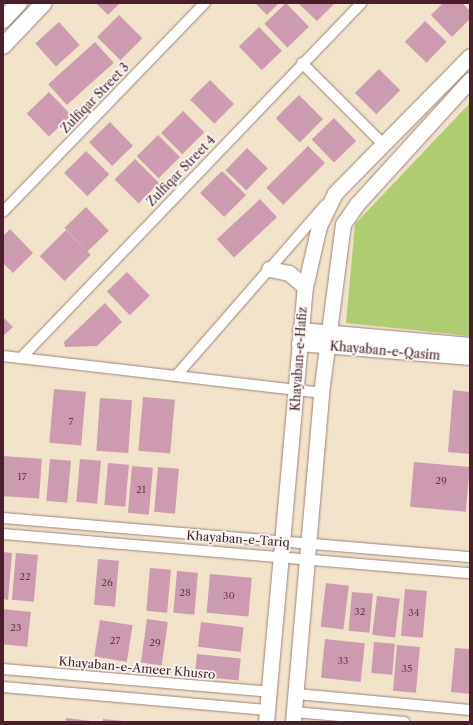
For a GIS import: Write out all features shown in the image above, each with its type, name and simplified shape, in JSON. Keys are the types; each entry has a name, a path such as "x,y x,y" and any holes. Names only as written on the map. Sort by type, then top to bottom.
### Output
{"main road":[{"path":"3,20 20,3"},
{"path":"3,46 44,3"}],"street":[{"name":"Zulfiqar Street 3","path":"3,212 205,3"},
{"name":"Zulfiqar Street 4","path":"21,358 361,3"},
{"name":"Khayaban-e-Hafiz","path":"267,716 305,287 319,226 335,194 470,56"},
{"path":"302,63 383,144"},
{"name":"Khayaban-e-Hafiz","path":"293,717 297,694 321,393 343,224 357,204 470,80"},
{"path":"176,376 335,194"},
{"path":"269,269 289,272 305,287"},
{"name":"Khayaban-e-Qasim","path":"300,337 470,357"},
{"name":"Khayaban-e-Qasim","path":"327,340 470,345"},
{"path":"3,356 321,393"},
{"name":"Khayaban-e-Tariq","path":"3,518 283,547 308,558 470,573"},
{"path":"45,538 49,530 46,523"},
{"path":"74,525 69,533 75,540"},
{"name":"Khayaban-e-Tariq","path":"3,534 75,540 283,547 309,543 470,557"},
{"name":"Khayaban-e-Ameer Khusro","path":"3,669 269,692"},
{"path":"3,686 267,716"},
{"path":"297,694 470,710"},
{"path":"293,717 405,722"}],"green space":[{"path":"470,103 470,336 346,323 355,224"}],"building":[{"path":"96,3 120,3 108,15"},
{"path":"255,3 279,3 267,15"},
{"path":"286,3 309,27 287,48 264,24"},
{"path":"298,3 335,3 317,21"},
{"path":"443,3 462,3 470,11 470,19 452,37 431,15"},
{"path":"119,15 142,38 120,60 97,37"},
{"path":"425,21 447,42 426,63 405,42"},
{"path":"59,22 80,45 56,66 35,43"},
{"path":"259,27 282,51 262,70 239,46"},
{"path":"95,42 114,63 67,105 48,84"},
{"path":"379,69 400,90 376,114 355,93"},
{"path":"210,80 234,104 214,124 190,100"},
{"path":"49,92 71,115 49,137 27,114"},
{"path":"299,95 323,119 300,142 276,118"},
{"path":"183,111 204,132 182,154 161,133"},
{"path":"334,118 356,141 334,163 312,140"},
{"path":"110,122 133,146 112,166 89,142"},
{"path":"158,135 180,157 159,178 137,156"},
{"path":"308,146 325,163 283,205 266,188"},
{"path":"247,148 268,168 246,190 225,170"},
{"path":"86,151 109,174 87,196 64,173"},
{"path":"135,159 159,183 139,204 114,180"},
{"path":"222,171 246,195 224,217 200,193"},
{"path":"260,199 277,217 234,258 217,239"},
{"path":"86,207 109,231 87,252 64,228"},
{"path":"10,229 33,253 13,273 3,263 3,236"},
{"path":"66,230 91,255 65,281 40,256"},
{"path":"127,272 150,296 130,315 107,291"},
{"path":"105,303 122,322 97,346 65,347 64,342"},
{"path":"3,317 13,327 3,336"},
{"path":"54,389 86,392 81,446 49,443"},
{"path":"453,390 470,392 470,454 448,452"},
{"path":"143,397 175,400 170,454 138,451"},
{"path":"100,398 132,400 128,453 96,451"},
{"path":"3,456 42,459 39,499 3,496"},
{"path":"50,459 71,461 67,503 46,501"},
{"path":"80,459 101,461 97,504 76,502"},
{"path":"414,462 470,467 466,512 410,507"},
{"path":"108,463 129,465 125,507 104,505"},
{"path":"132,466 153,468 149,515 128,513"},
{"path":"158,467 179,469 175,514 154,512"},
{"path":"3,552 12,553 8,600 3,599"},
{"path":"16,553 38,555 34,602 12,600"},
{"path":"98,559 119,561 115,607 94,605"},
{"path":"150,568 171,570 167,613 146,611"},
{"path":"177,571 198,573 194,615 173,613"},
{"path":"210,574 252,578 248,617 207,613"},
{"path":"326,583 349,586 343,629 321,627"},
{"path":"405,589 427,591 423,638 401,636"},
{"path":"352,592 373,594 370,633 349,631"},
{"path":"377,596 400,599 395,638 372,635"},
{"path":"3,609 31,612 27,647 3,644"},
{"path":"147,619 168,622 162,665 141,663"},
{"path":"100,620 133,625 127,662 94,657"},
{"path":"201,622 244,627 241,652 198,647"},
{"path":"325,639 365,643 361,682 321,678"},
{"path":"374,642 395,644 392,675 371,673"},
{"path":"397,645 420,647 416,693 393,691"},
{"path":"455,648 470,649 470,694 451,692"},
{"path":"197,654 241,659 238,680 195,676"},
{"path":"66,718 91,721 91,722 65,722"},
{"path":"103,719 124,721 124,722 103,722"}]}
